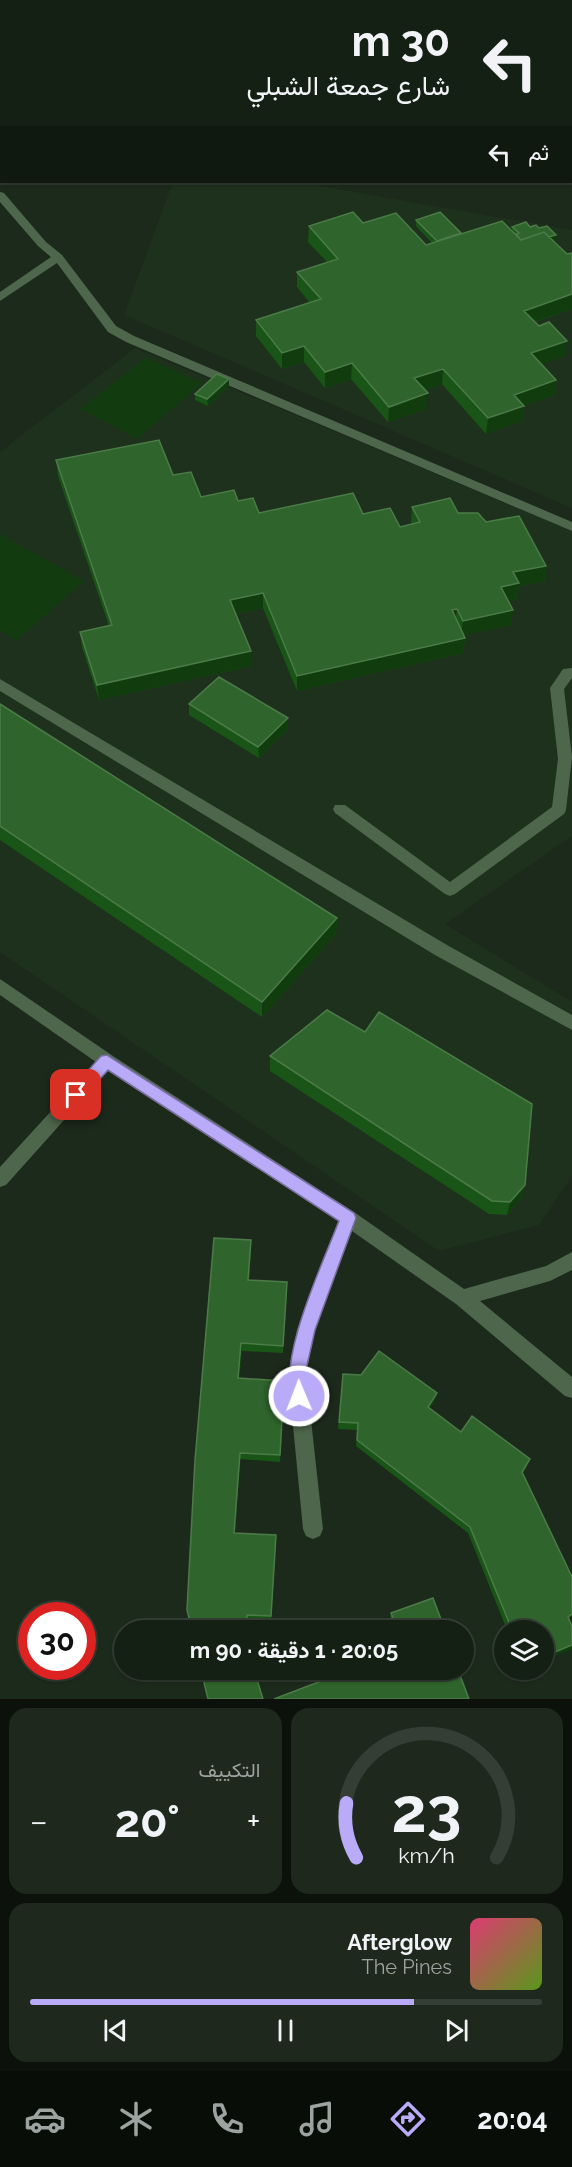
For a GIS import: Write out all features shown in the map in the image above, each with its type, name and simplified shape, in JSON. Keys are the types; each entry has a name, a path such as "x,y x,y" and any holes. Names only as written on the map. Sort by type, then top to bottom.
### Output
{"street":[{"path":"0,195 42,244 58,257 112,329 130,339 572,527"},
{"path":"0,297 58,257"},
{"path":"340,809 450,890 560,810 565,759 557,688 568,673 572,673"},
{"path":"0,684 441,950 572,1023"},
{"path":"0,986 107,1061 348,1218 462,1298 572,1389"},
{"path":"0,1179 107,1061"},
{"path":"312,1529 297,1374 306,1330 348,1218"},
{"path":"462,1298 550,1273 572,1260"}],"shaded area":[{"path":"173,183 303,183 572,230 572,508 124,315"},
{"path":"135,348 572,531 572,836 445,924 572,1002 572,1176 539,1225 439,1251 0,952 0,452"}],"green space":[{"path":"146,358 202,383 137,439 80,409"},
{"path":"0,534 84,581 17,640 0,630"}],"building":[{"path":"353,212 363,223 396,213 426,245 502,221 521,240 544,232 567,254 572,253 572,294 524,311 539,326 549,322 567,341 531,353 556,380 514,395 524,406 488,418 443,369 414,378 428,393 389,407 352,363 325,372 304,346 282,353 256,320 321,299 297,272 338,259 309,226"},
{"path":"440,212 461,233 437,241 416,220"},
{"path":"526,222 530,227 547,226 556,235 549,237 544,232 521,240 516,234 519,233 512,227"},
{"path":"217,374 229,379 207,399 195,394"},
{"path":"159,440 173,475 191,472 201,497 234,490 238,501 253,498 259,513 353,493 363,514 390,508 400,527 420,522 412,507 450,498 458,513 478,513 486,522 519,516 546,566 513,572 519,583 501,587 513,610 463,621 457,609 452,610 465,638 297,676 263,593 230,600 251,651 97,685 80,632 112,625 56,460"},
{"path":"219,677 288,718 258,747 189,704"},
{"path":"0,704 337,918 262,1002 0,826"},
{"path":"327,1010 365,1032 379,1012 532,1104 525,1185 510,1202 492,1201 270,1056"},
{"path":"214,1238 251,1240 248,1280 287,1282 283,1346 241,1343 238,1378 284,1381 280,1455 240,1453 234,1533 276,1535 271,1616 247,1615 247,1620 190,1620 187,1610 195,1460"},
{"path":"379,1351 437,1393 428,1407 461,1432 472,1416 530,1459 522,1472 572,1577 572,1614 568,1617 572,1626 572,1645 554,1652 554,1620 508,1620 470,1527 357,1440 358,1423 339,1422 343,1374 361,1375"},
{"path":"433,1598 441,1620 393,1620 391,1613"},
{"path":"203,1680 257,1680 263,1699 208,1699"},
{"path":"324,1680 462,1680 469,1699 274,1699"}],"route":[{"path":"76,1095 107,1061 348,1218 306,1330 297,1374 299,1396"}]}
